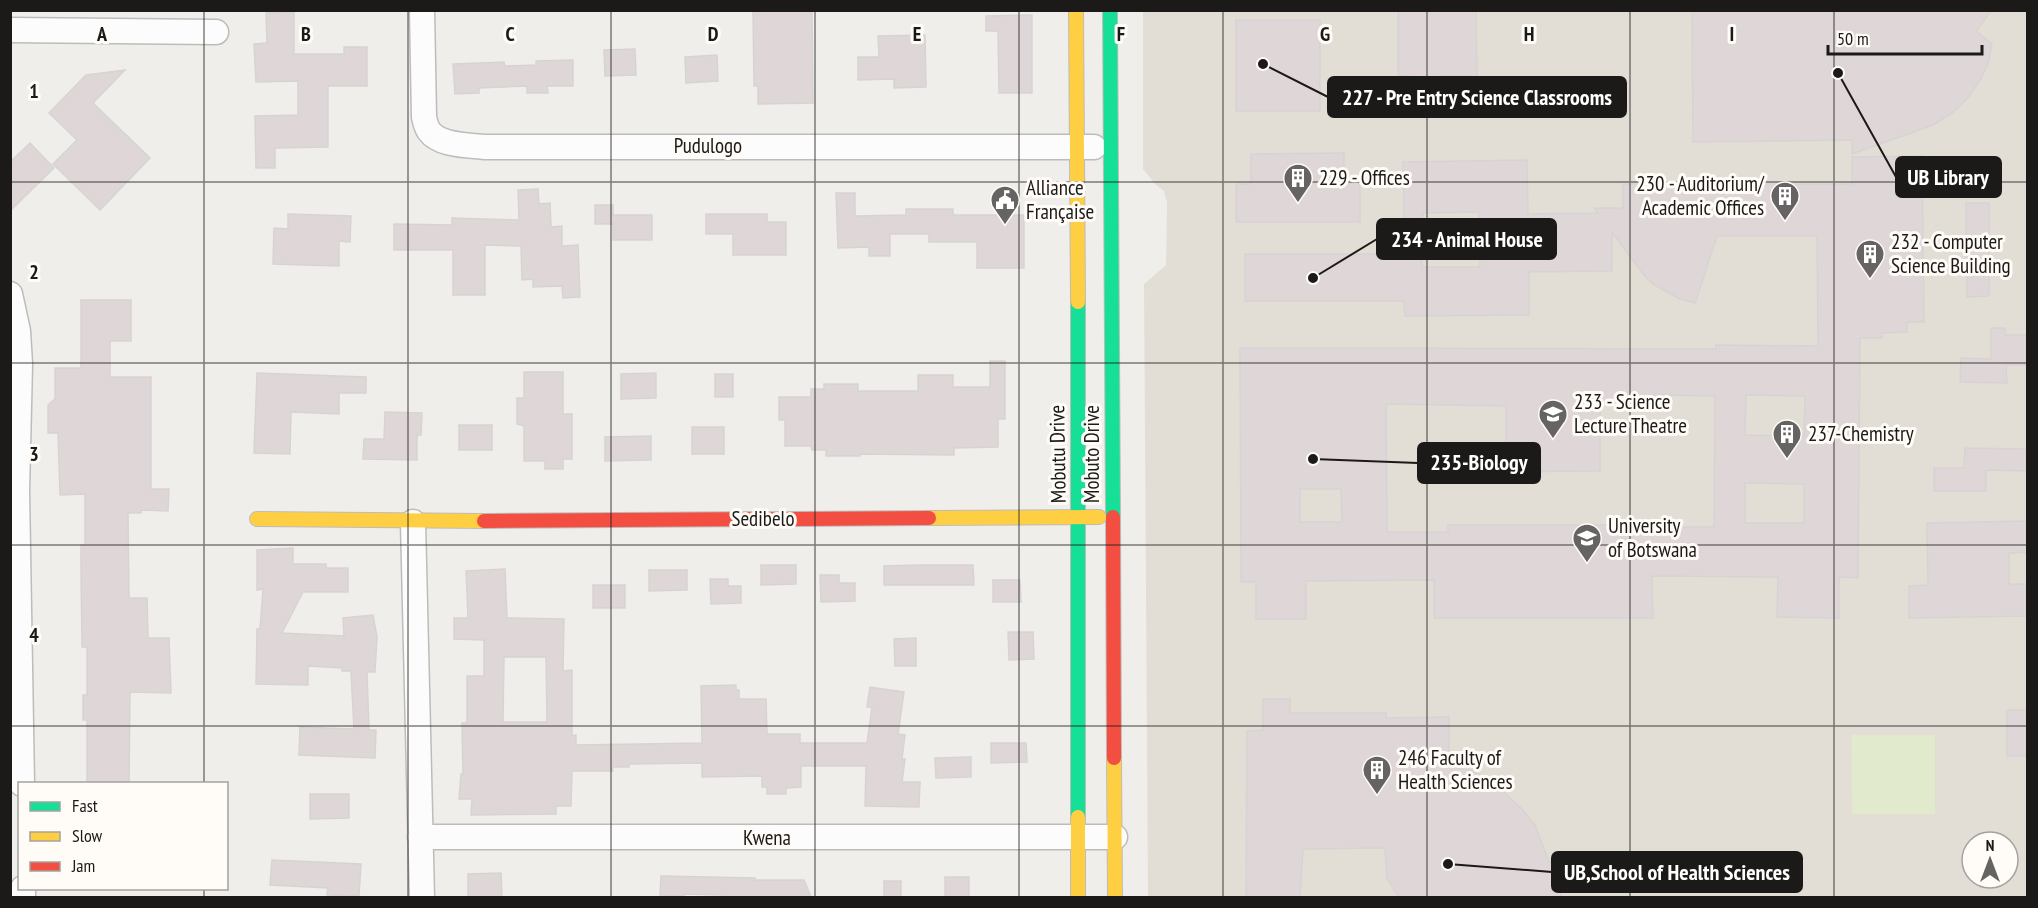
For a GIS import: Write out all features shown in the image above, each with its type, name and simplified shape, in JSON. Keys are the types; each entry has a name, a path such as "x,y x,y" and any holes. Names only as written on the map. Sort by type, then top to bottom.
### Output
{"main road":[{"name":"Mobutu Drive","path":"1076,10 1077,146 1094,206 1079,516 1078,897"},
{"name":"Mobuto Drive","path":"1110,10 1111,148 1094,206 1113,517 1115,897"},
{"name":"Sedibelo","path":"257,519 413,522 1113,517"}],"street":[{"name":"Pudulogo","path":"422,10 424,117 428,130 437,138 457,144 485,147 1077,146 1111,148"},
{"path":"10,30 216,32"},
{"path":"10,294 18,331 20,364 14,491 16,757 22,782"},
{"path":"413,522 422,897"},
{"name":"Kwena","path":"420,837 1115,837"}],"shaded area":[{"name":"University of Botswana","path":"1143,11 2027,11 2027,897 1148,897 1144,284 1166,265 1167,203 1164,191 1143,169"}],"green space":[{"path":"1851,735 1935,735 1935,814 1852,814"}],"building":[{"path":"753,10 812,10 813,103 758,104 758,86 754,86"},
{"path":"1398,10 1476,10 1477,76 1437,76 1438,108 1409,108 1409,76 1398,76"},
{"path":"1692,10 1992,10 1976,31 1992,44 1988,64 1979,82 1967,99 1951,114 1933,125 1852,154 1852,140 1693,142"},
{"path":"294,12 294,54 344,54 344,47 367,47 367,86 328,86 328,147 275,148 275,168 256,168 255,116 298,115 298,81 256,82 254,44 267,43 266,13"},
{"path":"1032,15 1032,93 999,93 998,31 986,31 986,16"},
{"path":"1236,20 1320,20 1320,111 1236,111"},
{"path":"925,35 926,87 894,88 894,79 858,80 858,57 879,57 878,36"},
{"path":"635,49 636,75 605,76 604,50"},
{"path":"717,55 718,81 686,83 685,57"},
{"path":"573,60 573,86 547,86 548,93 527,93 527,86 479,88 479,93 455,94 453,64 504,62 505,66 536,65 536,61"},
{"path":"125,70 93,103 150,158 100,210 53,164 77,140 49,113 86,75"},
{"path":"30,143 54,168 10,211 10,162"},
{"name":"229 - Offices","path":"1344,153 1344,183 1360,183 1360,222 1236,222 1236,184 1251,184 1251,154"},
{"path":"1922,156 1924,322 1907,322 1907,332 1882,333 1882,338 1860,338 1858,578 1839,577 1839,618 1777,617 1778,577 1652,576 1653,618 1434,618 1434,580 1306,581 1306,619 1256,619 1256,582 1241,582 1240,348 1716,349 1716,345 1818,346 1817,236 1717,236 1695,303 1680,299 1654,285 1612,232 1612,271 1529,272 1529,315 1405,316 1404,301 1245,301 1245,254 1383,254 1384,219 1404,219 1403,162 1527,160 1528,214 1598,213 1594,208 1623,208 1623,184 1852,184 1852,157","holes":["1479,212 1480,267 1422,267 1423,213","1654,395 1715,396 1714,527 1448,525 1448,532 1387,532 1386,404 1506,406 1506,472 1600,471 1600,401 1654,401","1746,395 1805,396 1804,436 1745,435","1745,483 1804,484 1804,523 1745,523","1300,489 1341,489 1342,522 1300,522"]},
{"path":"538,189 539,204 550,203 551,227 562,226 562,246 578,245 580,297 563,298 562,286 533,287 533,279 522,280 521,246 485,245 485,295 453,295 453,250 394,250 394,224 452,225 452,218 519,220 518,190"},
{"path":"836,193 855,193 855,216 906,215 906,209 953,209 953,215 1024,215 1024,268 977,268 977,242 929,242 929,234 890,234 890,256 869,256 869,247 838,248"},
{"path":"1966,203 1989,203 1989,296 1967,297"},
{"path":"595,205 613,205 613,215 652,215 652,240 613,240 613,224 595,224"},
{"path":"288,214 351,216 350,242 339,241 339,266 273,264 274,228 288,229"},
{"path":"706,214 767,214 767,222 786,222 786,255 733,255 733,234 706,234"},
{"path":"81,300 131,300 131,341 110,341 110,377 151,377 151,489 169,489 168,511 141,510 141,513 128,513 129,598 147,598 148,638 169,638 171,693 130,692 129,782 87,782 87,720 83,720 83,695 87,695 87,647 82,647 81,570 81,545 85,545 85,494 60,495 58,433 48,433 48,405 55,399 55,368 81,368"},
{"path":"1991,328 2005,328 2005,335 2028,335 2028,365 2006,365 2007,383 1960,382 1961,358 1991,359"},
{"path":"990,361 1005,361 1005,419 998,419 998,447 954,448 954,455 826,456 826,450 812,450 811,446 785,446 785,420 779,420 779,397 811,397 811,389 824,389 824,384 858,384 858,391 918,391 918,375 953,375 953,387 990,387"},
{"path":"524,372 563,372 563,414 572,414 572,459 563,459 563,469 545,469 545,461 524,461 524,426 517,424 517,398 524,398"},
{"path":"257,373 366,377 366,393 339,393 339,414 291,412 290,454 254,453"},
{"path":"656,373 656,398 621,399 621,374"},
{"path":"715,374 733,374 733,397 715,397"},
{"path":"385,412 422,413 421,435 417,435 417,460 363,459 364,439 384,439"},
{"path":"459,425 492,425 492,450 459,450"},
{"path":"692,427 724,427 724,454 692,454"},
{"path":"651,436 651,460 605,461 605,437"},
{"path":"1965,448 2028,449 2028,471 1986,470 1986,491 1934,491 1934,468 1964,468"},
{"path":"2028,521 2028,552 2009,553 2009,584 2028,584 2028,616 1909,618 1909,586 1928,585 1927,523"},
{"path":"293,548 293,564 326,564 326,568 348,568 348,592 303,592 282,633 344,636 343,618 373,615 377,637 375,672 367,672 369,730 376,730 375,758 299,755 300,727 354,729 351,671 342,671 342,668 308,666 308,685 256,684 257,629 260,629 263,589 257,590 257,550"},
{"path":"761,565 796,565 796,584 761,585"},
{"path":"973,565 974,585 884,585 884,566"},
{"path":"505,569 507,618 564,619 563,671 572,670 572,736 576,735 576,745 702,743 701,686 736,685 736,690 739,690 739,699 766,699 767,734 800,734 800,743 867,743 872,707 867,707 870,687 904,692 898,734 905,735 902,782 920,782 919,807 865,806 866,766 801,766 801,787 786,788 786,794 767,794 767,787 762,787 762,776 702,777 702,763 629,764 629,767 612,767 613,771 572,771 571,806 556,806 556,814 471,815 472,799 459,799 461,774 463,774 462,723 467,723 467,676 484,676 484,640 454,639 454,618 468,618 466,571","holes":["504,657 546,657 547,722 503,722"]},
{"path":"649,570 687,570 687,590 649,591"},
{"path":"820,575 839,575 839,583 855,583 855,601 821,602"},
{"path":"710,579 728,579 728,586 741,586 741,603 711,604"},
{"path":"993,580 1020,580 1021,602 993,602"},
{"path":"593,585 625,585 625,608 593,608"},
{"path":"1008,632 1033,632 1034,659 1009,660"},
{"path":"916,638 916,666 895,666 894,639"},
{"name":"246 Faculty of Health Sciences","path":"1263,699 1290,699 1290,713 1386,713 1386,718 1449,717 1449,767 1471,770 1494,783 1521,808 1535,825 1549,862 1558,864 1561,897 1399,897 1387,879 1385,848 1303,849 1300,897 1246,897 1247,731 1263,730"},
{"path":"2007,710 2028,710 2028,756 2007,756"},
{"path":"991,743 1026,743 1027,762 991,763"},
{"path":"971,757 971,777 936,778 935,758"},
{"path":"310,794 349,794 349,818 310,819"},
{"path":"272,860 361,864 359,896 327,895 328,888 270,885"},
{"path":"501,873 502,897 468,897 468,874"},
{"path":"661,876 804,880 811,897 721,897 721,895 684,894 684,896 660,896"},
{"path":"945,877 969,877 969,897 945,897"},
{"path":"884,881 901,881 901,897 884,897"}],"traffic: fast":[{"path":"1110,10 1113,517"},
{"path":"1078,302 1078,817"}],"traffic: slow":[{"path":"1076,10 1078,302"},
{"path":"929,518 1099,517"},
{"path":"257,519 484,521"},
{"path":"1114,758 1115,898"},
{"path":"1078,817 1078,898"}],"traffic: jam":[{"path":"1113,517 1114,758"},
{"path":"484,521 929,518"}],"place":[{"name":"227 - Pre Entry Science Classrooms","path":"1263,64"},
{"name":"UB Library","path":"1838,73"},
{"name":"229 - Offices","path":"1298,204"},
{"name":"230 - Auditorium/ Academic Offices","path":"1785,222"},
{"name":"Alliance Française","path":"1005,226"},
{"name":"234 - Animal House","path":"1313,278"},
{"name":"232 - Computer Science Building","path":"1870,280"},
{"name":"233 - Science Lecture Theatre","path":"1553,440"},
{"name":"235-Biology","path":"1313,459"},
{"name":"237-Chemistry","path":"1787,460"},
{"name":"University of Botswana","path":"1587,564"},
{"name":"246 Faculty of Health Sciences","path":"1377,796"},
{"name":"UB,School of Health Sciences","path":"1448,864"}]}
